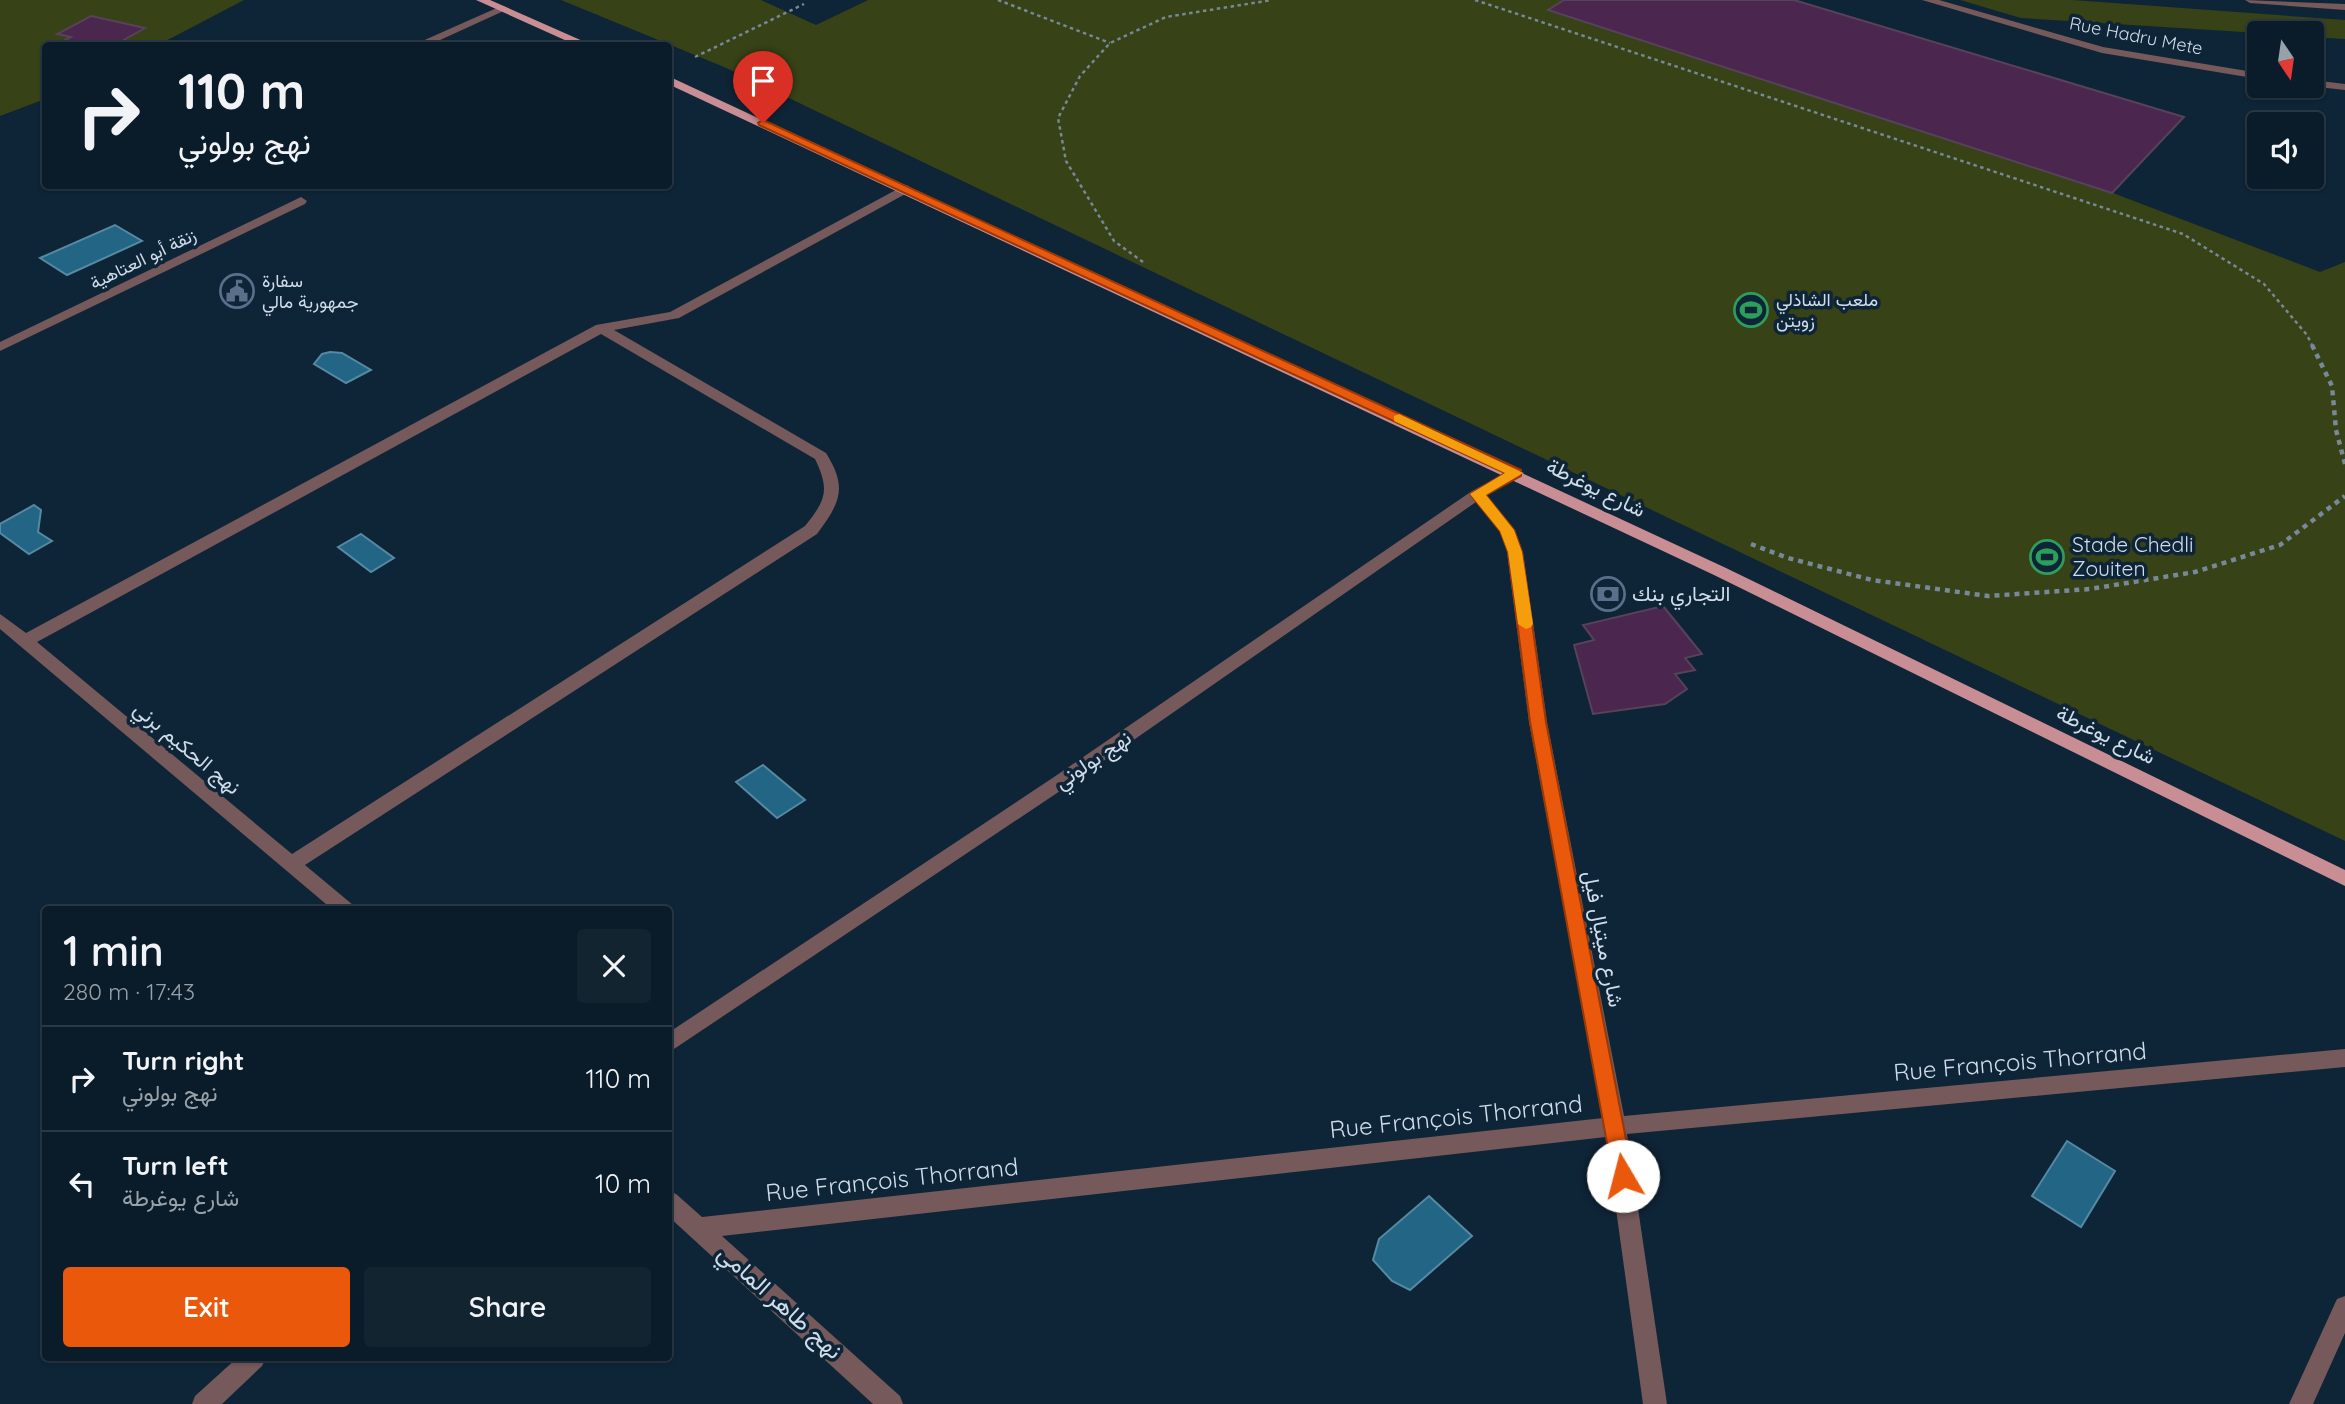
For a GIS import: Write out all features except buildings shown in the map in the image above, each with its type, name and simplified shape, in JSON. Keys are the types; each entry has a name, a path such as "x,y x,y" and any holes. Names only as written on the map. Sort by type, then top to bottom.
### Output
{"main road":[{"path":"481,0 580,42"},
{"name":"شارع يوغرطة","path":"672,81 1516,473 2105,757 2345,879"}],"street":[{"name":"Rue Hadru Mete","path":"1927,0 2102,50 2247,74"},
{"path":"2250,0 2345,6"},
{"path":"425,42 503,9"},
{"path":"2324,84 2345,87"},
{"path":"25,641 601,328 674,315 905,189"},
{"name":"زنقة أبو العتاهية","path":"0,347 301,201"},
{"path":"291,864 811,530 832,504 833,480 821,456 601,328"},
{"name":"نهج بولوني","path":"672,1041 1060,782 1477,494 1516,473"},
{"name":"شارع ميتيال فيل","path":"1477,494 1507,530 1515,552 1538,722 1615,1126 1655,1404"},
{"name":"نهج الحكيم برني","path":"0,620 341,906"},
{"name":"Rue François Thorrand","path":"699,1228 1615,1126 2345,1058"},
{"name":"نهج طاهر المامي","path":"672,1204 891,1404"},
{"path":"2301,1404 2345,1307"},
{"path":"204,1404 251,1361"}],"path":[{"path":"998,0 1110,43"},
{"path":"1144,263 1114,241 1066,161 1058,118 1080,76 1110,43 1166,17 1272,0"},
{"path":"1475,0 2183,234 2264,284 2307,335 2332,386 2336,430 2345,464"},
{"path":"720,45 804,4"},
{"path":"1740,540 1788,558 1872,580 1988,596 2090,589 2195,572 2280,545 2345,496"}],"green space":[{"path":"0,0 244,0 164,42 42,42 42,100 0,116"},
{"name":"ملعب الشاذلي زويتن","path":"561,0 761,0 816,25 868,0 1794,0 2184,117 2113,193 2320,272 2345,262 2345,841 724,67 672,46 672,42 663,42"},
{"path":"1960,0 2073,0 2345,20 2345,39 2324,38 2324,21 2247,21 2247,32 2021,18"}],"water":[{"path":"115,225 142,241 67,275 40,258"},
{"path":"342,353 371,370 346,383 314,364 322,354"},
{"path":"34,505 41,510 38,532 52,541 29,554 0,533 0,524"},
{"path":"361,534 394,558 371,572 338,547"},
{"path":"763,765 805,800 777,818 736,782"},
{"path":"2067,1141 2115,1171 2081,1227 2032,1196"},
{"path":"1429,1196 1472,1236 1410,1290 1392,1281 1373,1260 1379,1239"}],"slow traffic":[{"path":"1399,419 1516,473 1477,494 1507,530 1515,552 1526,624"}],"place":[{"name":"سفارة جمهورية مالي","path":"237,291"},
{"name":"ملعب الشاذلي زويتن","path":"1751,310"},
{"name":"Stade Chedli Zouiten","path":"2047,557"},
{"name":"التجاري بنك","path":"1608,594"}],"route":[{"path":"763,123 1516,473 1477,494 1507,530 1515,552 1538,722 1623,1176"}]}
